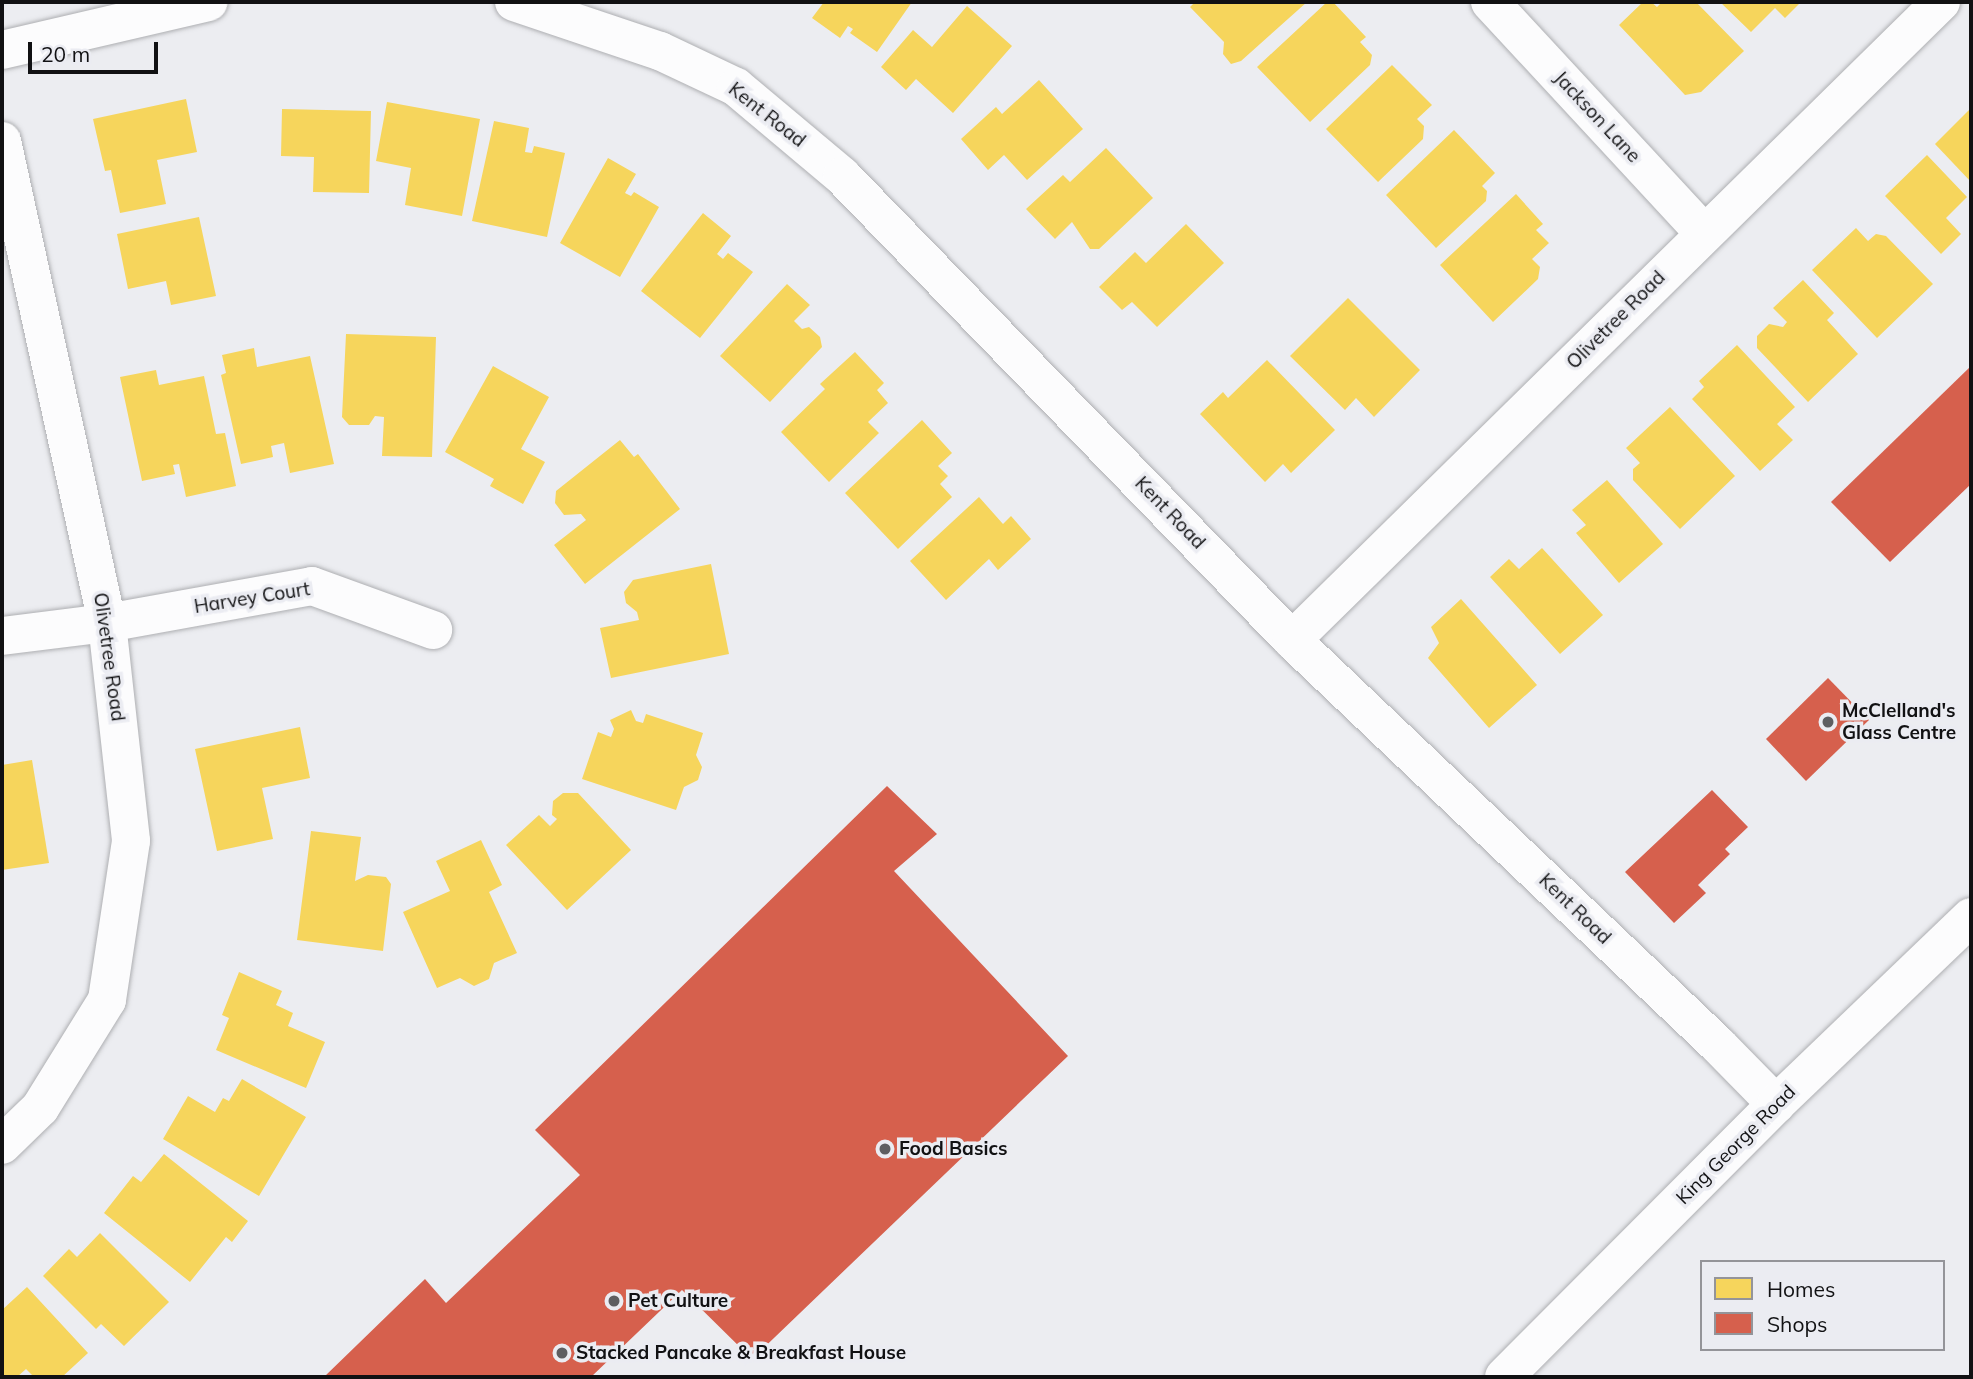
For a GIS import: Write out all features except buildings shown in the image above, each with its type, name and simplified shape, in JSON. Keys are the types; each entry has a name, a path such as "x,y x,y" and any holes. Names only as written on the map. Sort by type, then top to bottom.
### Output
{"street":[{"path":"2,50 208,2"},
{"name":"Kent Road","path":"514,2 660,51 736,87 842,176 1292,640 1776,1104"},
{"name":"Jackson Lane","path":"1490,2 1704,233"},
{"name":"Olivetree Road","path":"1292,640 1941,2"},
{"name":"Olivetree Road","path":"2,141 107,622 131,841 107,1000 40,1108 2,1145"},
{"name":"Harvey Court","path":"2,636 107,622 312,586 433,630"},
{"name":"King George Road","path":"1504,1377 1776,1104 1971,917"}],"place":[{"name":"McClelland's Glass Centre","path":"1828,722"},
{"name":"Food Basics","path":"885,1149"},
{"name":"Pet Culture","path":"614,1301"},
{"name":"Stacked Pancake & Breakfast House","path":"562,1353"}]}
